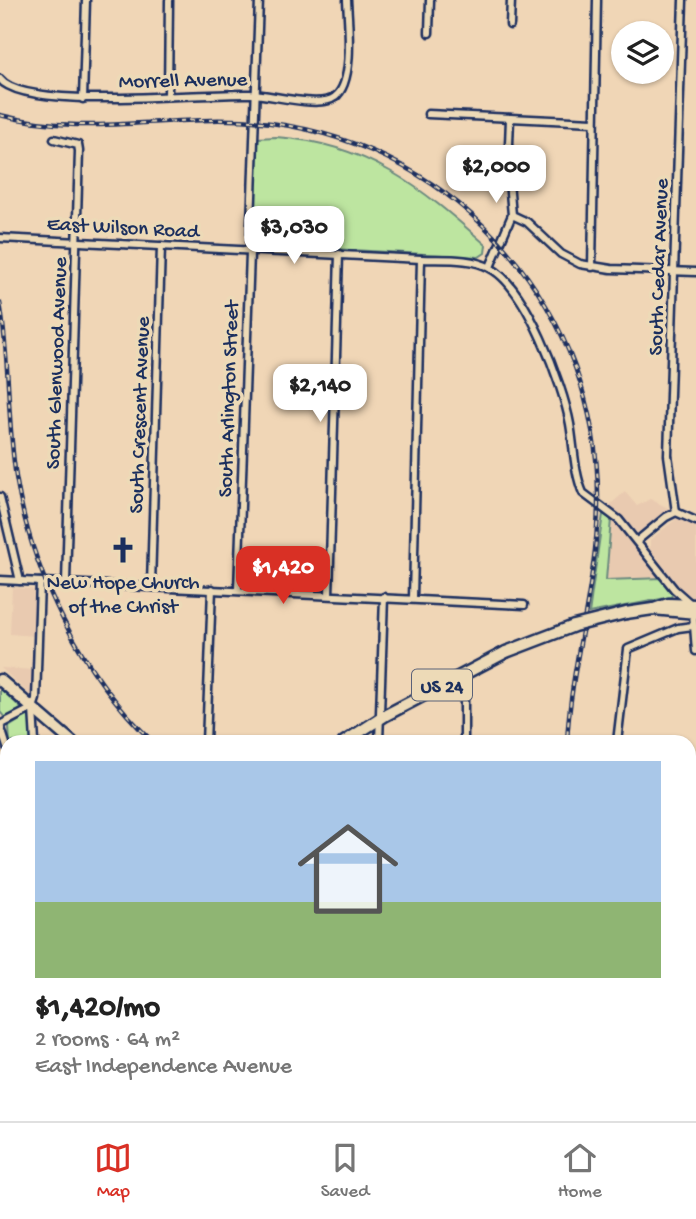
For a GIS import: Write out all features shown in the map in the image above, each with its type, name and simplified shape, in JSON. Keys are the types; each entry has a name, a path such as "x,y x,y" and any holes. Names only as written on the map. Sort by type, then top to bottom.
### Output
{"main road":[{"name":"US 24","path":"653,609 668,604 694,609"},
{"name":"US 24","path":"354,735 380,718 464,673 506,652 563,629 626,613 653,609 694,609"},
{"path":"0,680 64,735"}],"street":[{"path":"83,99 86,0"},
{"path":"169,0 169,96"},
{"name":"South Arlington Street","path":"238,590 259,0"},
{"name":"Morrell Avenue","path":"0,79 23,90 83,99 254,93 327,101 339,93 348,66 347,0"},
{"path":"429,33 430,0"},
{"path":"510,25 511,0"},
{"path":"592,267 597,0"},
{"name":"South Cedar Avenue","path":"676,512 668,455 683,0"},
{"path":"428,114 593,122"},
{"path":"510,118 508,171 512,215 490,267 509,284 546,349 569,421 583,493 619,520 674,589 694,609 696,651"},
{"name":"South Glenwood Avenue","path":"54,139 78,145 66,582"},
{"path":"512,215 527,222 562,254 592,267 696,272"},
{"name":"East Wilson Road","path":"0,238 339,254 471,262 490,267"},
{"name":"South Crescent Avenue","path":"151,585 161,246"},
{"path":"329,595 339,254"},
{"path":"413,598 421,259"},
{"path":"0,497 20,581"},
{"path":"637,541 676,512 696,521"},
{"path":"0,580 151,585 524,605"},
{"path":"35,735 33,708 38,683 40,582"},
{"path":"206,735 212,589"},
{"path":"668,604 673,599 674,589"},
{"path":"379,735 384,597"},
{"path":"618,735 628,649 678,628 693,626"},
{"path":"464,673 464,735"},
{"path":"445,683 463,694"},
{"path":"0,725 33,708"}],"shaded area":[{"path":"625,492 637,506 650,499 672,510 639,535 625,520 606,508"},
{"path":"680,516 696,524 696,601 689,599 650,549 650,540"},
{"path":"611,519 621,528 663,578 605,580"},
{"path":"12,587 35,590 35,636 10,634"},
{"path":"1,668 35,670 33,694 29,694"}],"green space":[{"path":"276,137 338,148 391,172 439,204 486,245 485,253 479,257 260,245 253,236 257,138"},
{"path":"603,514 611,519 606,580 663,578 673,592 671,597 589,613"},
{"path":"0,688 22,709 6,719 0,712"},
{"path":"26,716 31,716 32,735 10,735 9,727"}],"railway":[{"path":"0,115 68,125 237,120 271,123 340,139 403,166 459,204 507,251 546,306 575,367 593,434 598,504 597,534 573,682 567,735"},
{"path":"0,303 16,477 34,550 47,586 82,654 103,685 146,735"}],"place":[{"name":"New Hope Church of the Christ","path":"123,550"}]}
